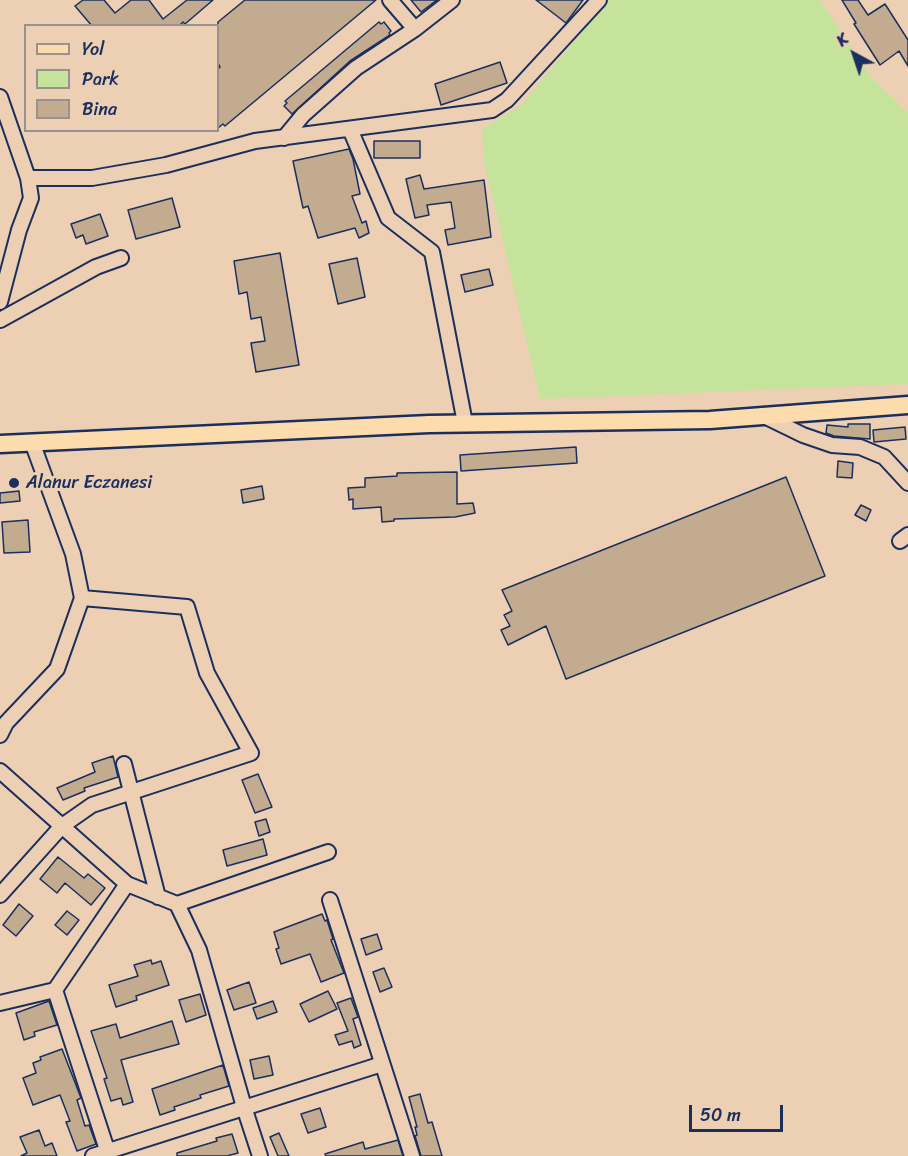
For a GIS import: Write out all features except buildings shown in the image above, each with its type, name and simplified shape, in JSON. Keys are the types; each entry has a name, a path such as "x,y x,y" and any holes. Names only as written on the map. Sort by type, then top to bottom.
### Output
{"main road":[{"path":"0,444 465,423 710,420 908,405"}],"street":[{"path":"390,0 415,29"},
{"path":"284,138 303,115 356,68 415,29 452,0"},
{"path":"28,178 92,178 166,165 255,141 492,110 507,100 598,0"},
{"path":"0,97 28,178 31,198 0,302"},
{"path":"350,129 387,218 432,252 465,423"},
{"path":"0,320 96,267 121,258"},
{"path":"762,415 803,435 832,445 860,447 884,458 908,483"},
{"path":"0,735 6,723 57,669 82,598 73,554 32,442"},
{"path":"0,895 62,826 92,805 251,753 207,673 187,607 82,598"},
{"path":"124,764 158,897"},
{"path":"0,771 127,884 177,904 328,852"},
{"path":"0,1003 55,990 127,884"},
{"path":"330,900 412,1156"},
{"path":"177,904 199,950 260,1156"},
{"path":"55,990 108,1154"},
{"path":"93,1156 108,1154 244,1107 382,1064"}],"green space":[{"path":"609,0 820,0 871,77 908,113 908,384 540,399 484,161 482,129 520,106"}],"place":[{"name":"Alanur Eczanesi","path":"14,483"}]}
